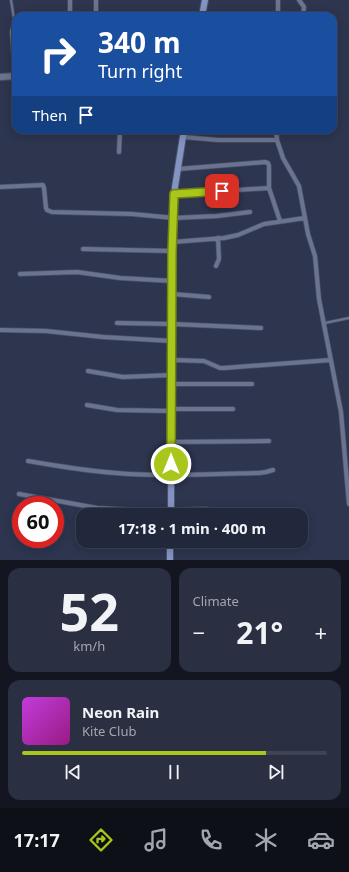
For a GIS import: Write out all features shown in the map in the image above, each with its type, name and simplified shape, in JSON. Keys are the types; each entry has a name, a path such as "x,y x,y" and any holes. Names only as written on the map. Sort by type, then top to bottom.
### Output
{"main road":[{"path":"203,12 205,0"},
{"path":"171,508 172,251 174,194 183,134"},
{"path":"170,548 170,560"}],"street":[{"path":"70,0 70,12"},
{"path":"96,0 96,12"},
{"path":"278,0 278,12"},
{"path":"299,0 304,7 303,12"},
{"path":"0,77 12,76"},
{"path":"119,152 120,134"},
{"path":"276,134 283,158 299,186 305,218 315,256 319,299 342,412 349,504"},
{"path":"183,137 218,140 277,140"},
{"path":"178,169 265,162 269,166 269,188 280,222"},
{"path":"0,187 42,185 44,188 46,208 49,211 132,214 174,218 217,216 250,212"},
{"path":"174,194 269,188"},
{"path":"173,242 238,235 264,224 305,218"},
{"path":"216,266 219,259 218,238"},
{"path":"83,249 172,251"},
{"path":"20,274 77,272 120,278 172,281"},
{"path":"172,294 209,297"},
{"path":"117,322 261,328"},
{"path":"0,330 46,331 172,341"},
{"path":"172,360 204,361 220,368 224,368 331,360"},
{"path":"88,371 123,376 172,375"},
{"path":"172,384 252,384"},
{"path":"88,405 117,410 233,409"},
{"path":"171,442 269,441"},
{"path":"28,461 116,473 171,475 259,473 273,470"},
{"path":"19,494 97,508"}],"lane":[{"path":"11,0 13,12"},
{"path":"12,28 12,43"},
{"path":"324,323 349,318"}],"route":[{"path":"171,464 172,252 174,194 222,191"}]}
